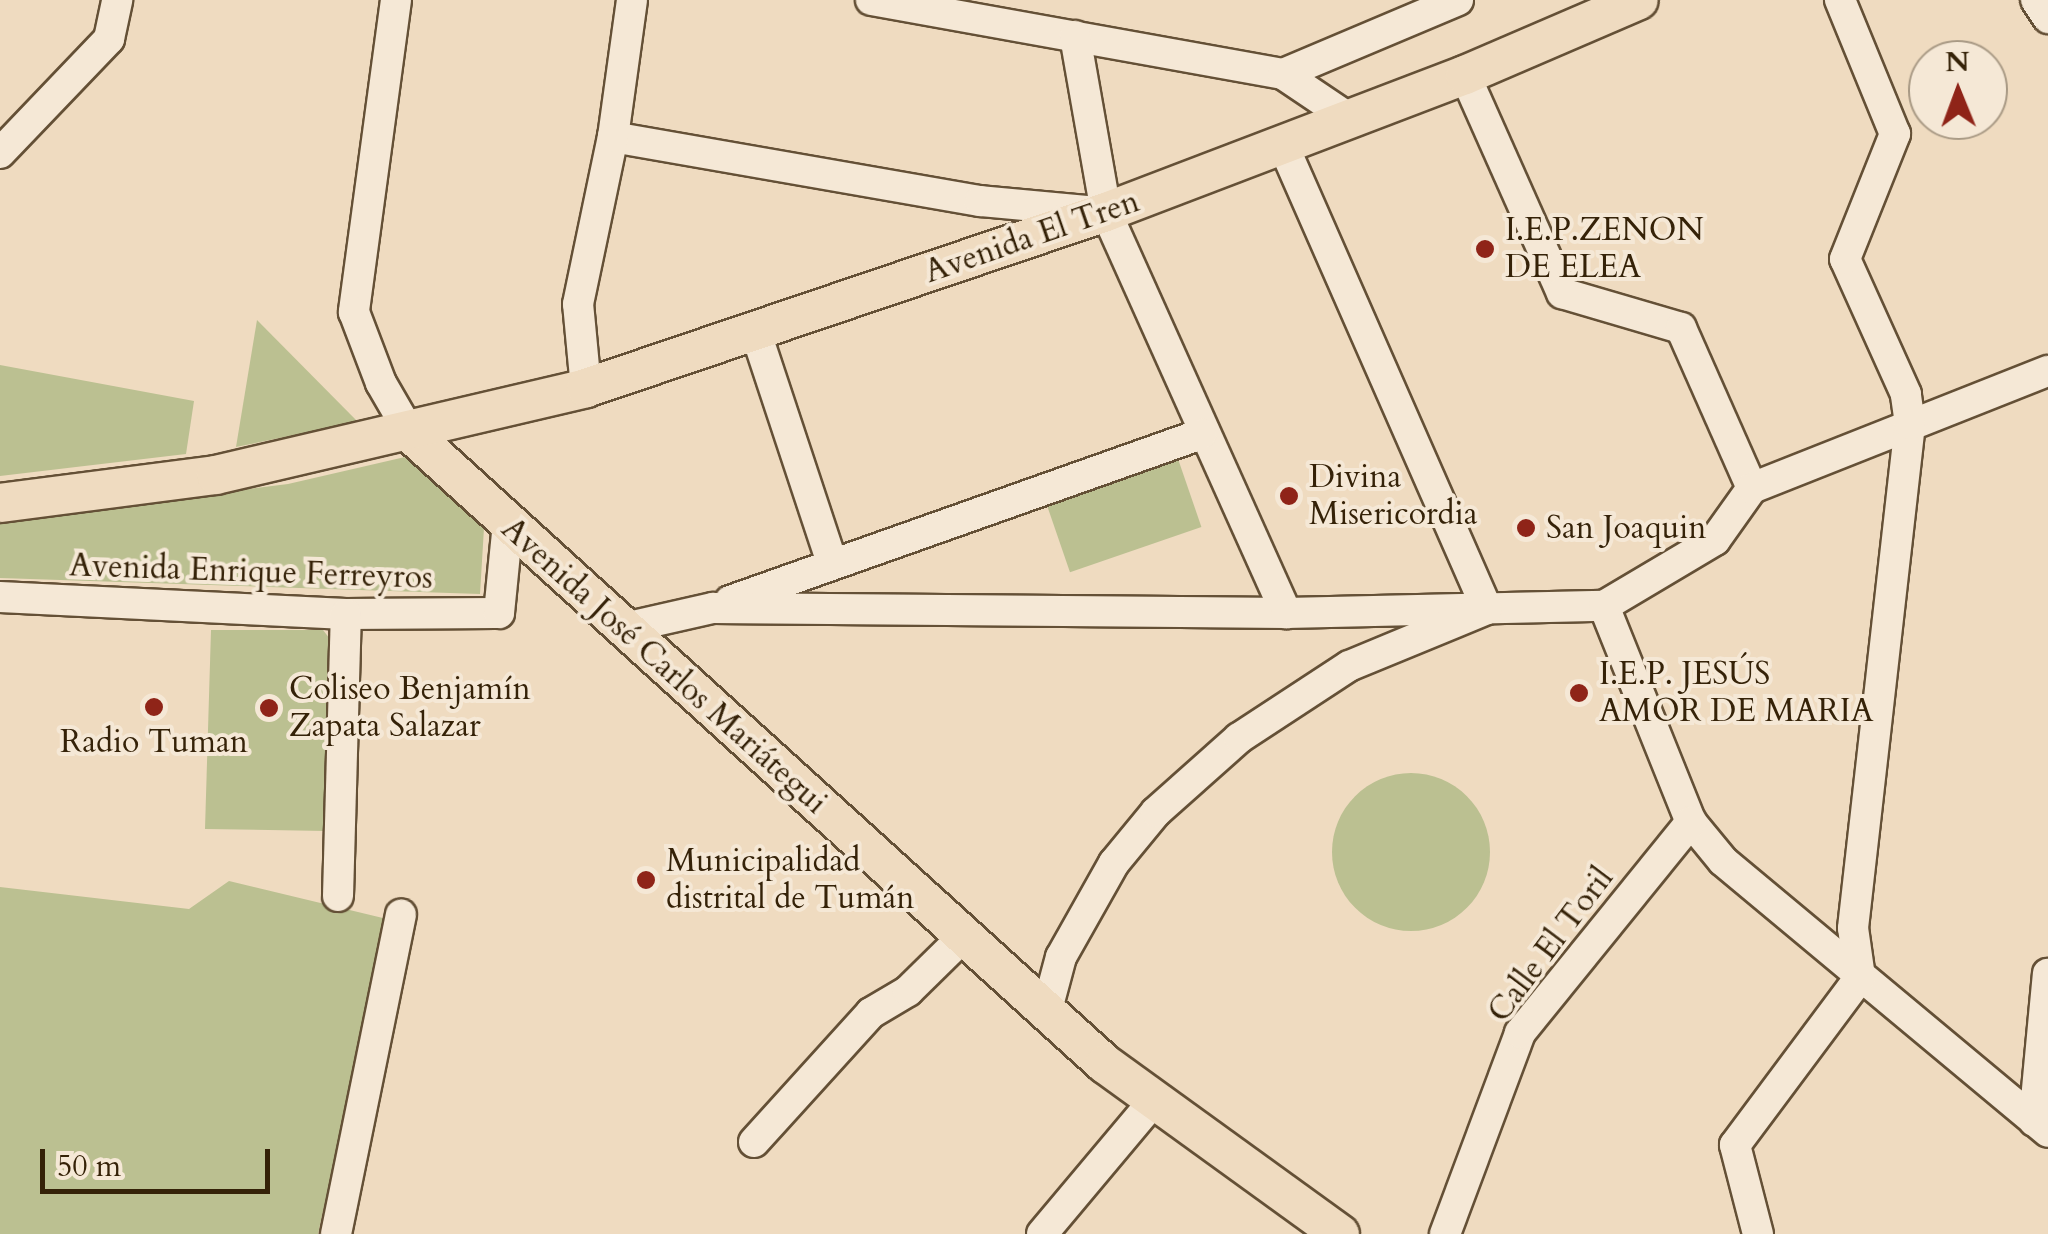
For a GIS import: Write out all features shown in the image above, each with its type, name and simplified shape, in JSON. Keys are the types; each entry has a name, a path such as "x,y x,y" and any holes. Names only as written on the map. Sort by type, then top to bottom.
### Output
{"main road":[{"name":"Avenida El Tren","path":"0,503 216,475 410,433 586,388 756,334 1106,212 1465,75 1640,0"},
{"name":"Avenida José Carlos Mariátegui","path":"410,433 1046,1012 1340,1234"}],"street":[{"path":"0,153 108,40 117,0"},
{"path":"396,0 354,312 381,383 410,433"},
{"path":"586,388 578,304 613,137 632,0"},
{"path":"870,0 1283,74 1350,119"},
{"path":"1283,74 1458,0"},
{"path":"1758,1234 1735,1145 1860,976 1853,928 1910,424 1906,394 1845,259 1895,134 1840,0"},
{"path":"2036,0 2048,18"},
{"path":"1075,36 1106,212 1201,434 1286,613"},
{"path":"1465,75 1562,293 1681,328 1752,488"},
{"path":"613,137 980,201 1106,212"},
{"path":"1282,145 1487,609"},
{"path":"756,334 832,564"},
{"path":"713,608 1286,613 1604,606 1715,540 1752,488 2048,371"},
{"path":"624,628 713,608 1201,434"},
{"name":"Avenida Enrique Ferreyros","path":"0,597 346,614 499,613 508,523"},
{"path":"1604,606 1691,822 1723,861 2041,1127"},
{"path":"1046,1012 1061,958 1114,863 1156,812 1239,738 1350,666 1487,609"},
{"path":"338,896 346,614"},
{"name":"Calle El Toril","path":"1445,1234 1520,1033 1691,822"},
{"path":"336,1234 401,915"},
{"path":"754,1142 871,1012 908,990 962,938"},
{"path":"2041,1127 2048,974"},
{"path":"1042,1234 1156,1098"}],"green space":[{"path":"257,320 358,422 236,447"},
{"path":"0,365 194,401 186,454 0,476"},
{"path":"1177,456 1201,527 1070,572 1046,501"},
{"path":"405,457 484,528 480,594 0,578 0,521 288,484"},
{"name":"Coliseo Benjamín Zapata Salazar","path":"211,630 323,630 333,643 326,831 205,829"},
{"path":"1411,773 1441,779 1467,796 1484,822 1490,852 1484,882 1467,908 1441,925 1411,931 1381,925 1355,908 1338,882 1332,852 1338,822 1355,796 1381,779"},
{"path":"229,881 387,919 318,1234 0,1234 0,887 189,909"}],"place":[{"name":"I.E.P.ZENON DE ELEA","path":"1485,249"},
{"name":"Divina Misericordia","path":"1289,496"},
{"name":"San Joaquin","path":"1526,528"},
{"name":"I.E.P. JESÚS AMOR DE MARIA","path":"1579,693"},
{"name":"Radio Tuman","path":"154,707"},
{"name":"Coliseo Benjamín Zapata Salazar","path":"269,708"},
{"name":"Municipalidad distrital de Tumán","path":"646,880"}]}
